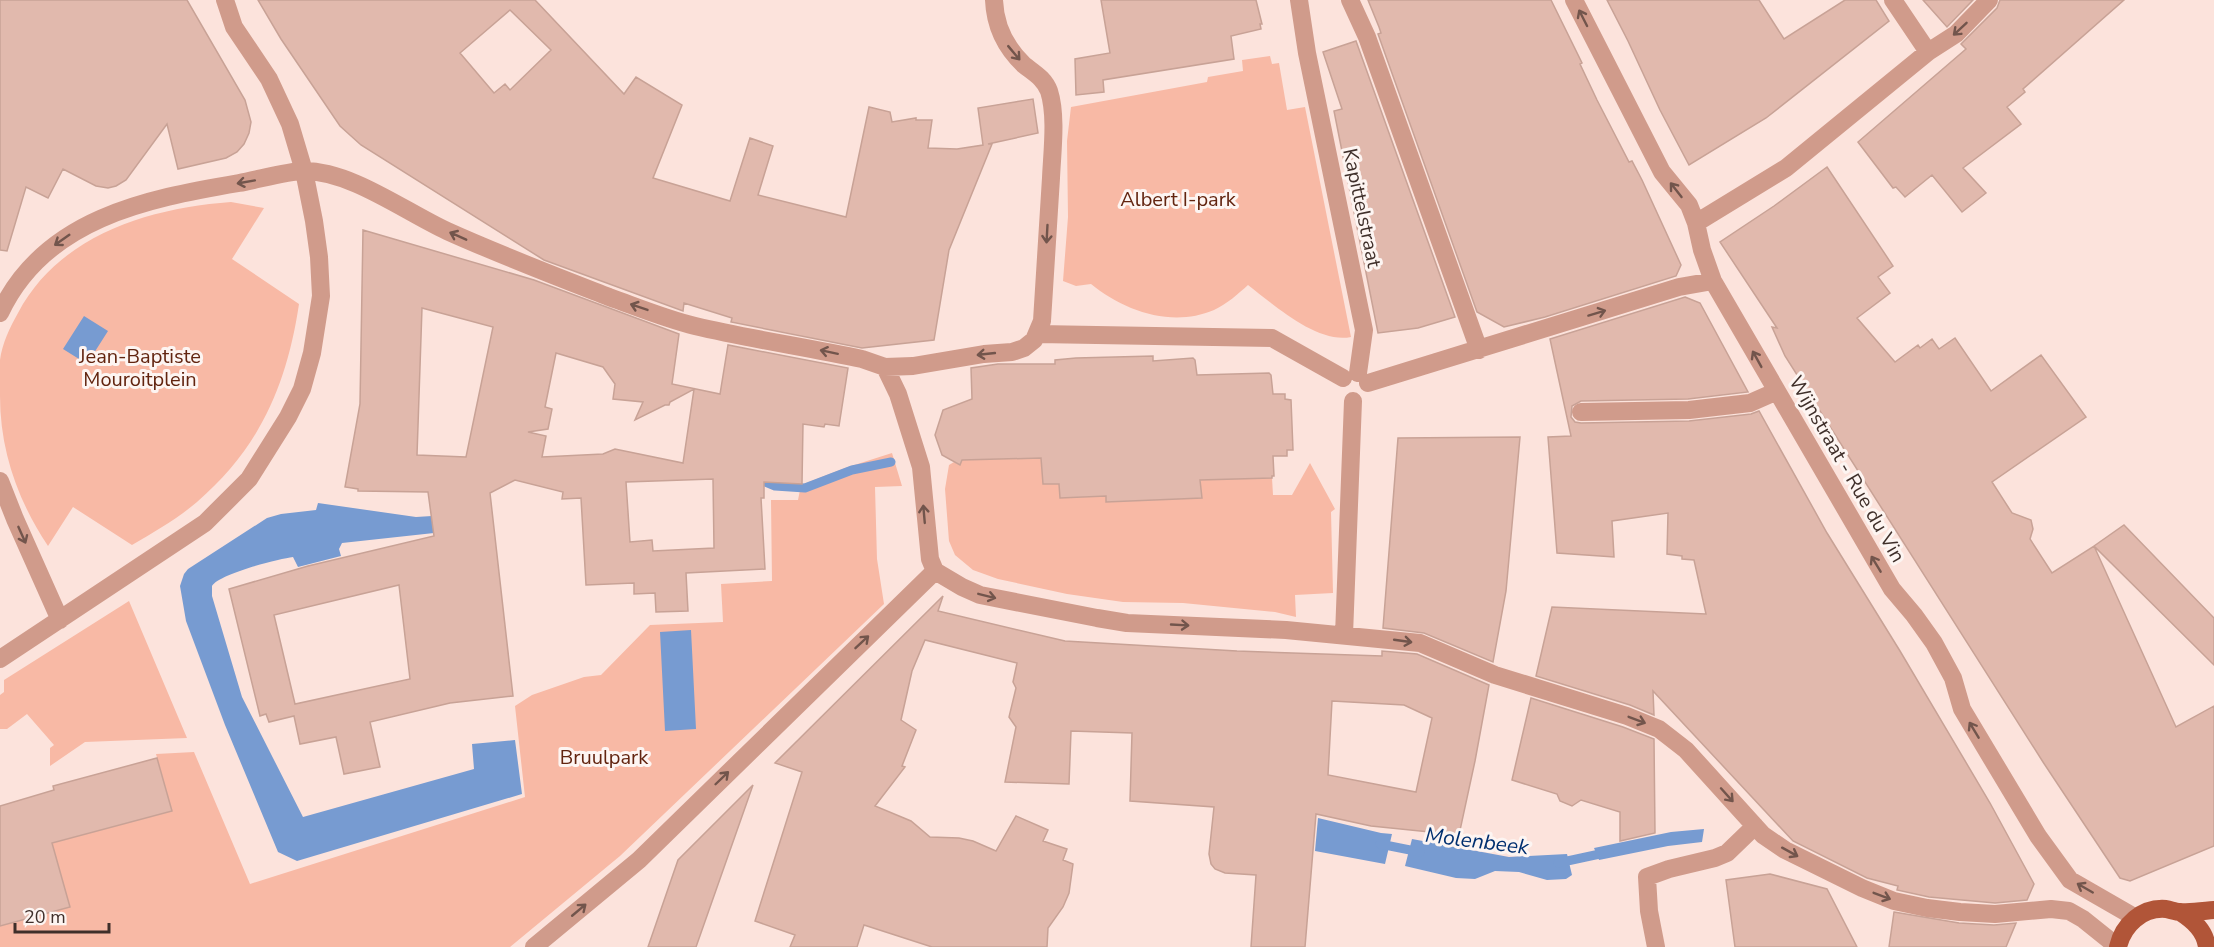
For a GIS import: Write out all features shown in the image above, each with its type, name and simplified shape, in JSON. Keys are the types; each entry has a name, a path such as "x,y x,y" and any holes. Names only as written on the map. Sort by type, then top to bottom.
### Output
{"main road":[{"path":"2118,947 2127,925 2151,910 2166,909 2180,912 2214,910"},
{"path":"2180,912 2201,930 2207,947"}],"street":[{"path":"0,659 205,523 249,479 288,417 302,389 312,353 321,296 319,257 304,171 290,124 269,79 234,27 225,0"},
{"path":"0,313 23,273 48,250 74,231 104,217 161,198 304,171 351,182 444,230 486,248 612,298 693,325 862,359 885,367 913,366 984,354 1012,352 1029,345 1038,334 1042,321 1051,171 1051,102 1045,83 1025,66 1006,43 997,24 994,0"},
{"name":"Kapittelstraat","path":"1299,0 1307,53 1364,330 1356,378"},
{"path":"1350,0 1367,38 1479,350"},
{"name":"Wijnstraat - Rue du Vin","path":"1574,0 1662,172 1689,205 1713,282 1775,392 1892,589 1934,643 1953,678 1962,709 2038,836 2070,879 2136,918"},
{"path":"1893,0 1928,52"},
{"path":"1696,223 1786,168 1928,52 1956,33 1989,0"},
{"path":"1038,334 1272,338 1356,378 1368,391 1361,400 1353,401 1345,398 1340,392 1340,383 1356,378 1479,350 1679,287 1713,282"},
{"path":"885,367 898,394 921,467 930,560 935,571 962,588 980,595 1126,623 1344,635 1420,644 1495,675 1627,716 1659,729 1674,739 1699,764 1755,826 1780,846 1828,873 1894,901 1927,908 1995,914 2051,909 2069,911 2083,919 2118,947"},
{"path":"1581,412 1689,410 1750,403 1775,392"},
{"path":"1344,635 1353,401"},
{"path":"0,481 60,620"},
{"path":"534,947 639,860 935,571"},
{"path":"1656,947 1649,911 1647,877 1669,868 1703,862 1726,853 1755,826"}],"green space":[{"name":"Albert I-park","path":"1270,56 1272,64 1279,63 1287,110 1305,107 1351,337 1338,338 1310,329 1248,285 1228,302 1214,310 1198,315 1165,317 1133,309 1104,294 1091,284 1076,286 1063,281 1068,217 1067,141 1071,107 1207,82 1208,77 1243,71 1242,60"},
{"name":"Jean-Baptiste Mouroitplein","path":"231,202 264,208 232,259 299,304 287,361 267,413 238,460 219,481 197,502 157,530 132,545 73,507 48,546 20,493 7,456 3,436 0,360 4,342 15,318 36,286 57,264 82,245 109,230 169,211"},
{"name":"Bruulpark","path":"892,453 902,486 875,487 877,559 884,604 620,856 510,947 0,947 0,926 69,907 52,843 172,811 156,754 194,752 250,884 525,797 515,706 532,695 584,677 601,675 650,625 723,622 721,584 772,581 771,500 798,500 801,485"},
{"path":"1041,458 1043,484 1059,484 1060,498 1106,496 1106,502 1201,498 1201,480 1272,478 1273,495 1292,495 1310,463 1335,509 1331,512 1333,593 1295,595 1296,617 1275,612 1183,603 1123,602 1067,594 998,579 973,570 955,555 949,541 945,489 949,465 954,462 960,465 962,460"},
{"path":"129,601 187,738 85,742 50,766 50,748 54,745 27,714 7,729 0,729 0,695 4,692 4,680"}],"water":[{"path":"84,316 108,331 87,364 63,349"},
{"path":"318,503 416,517 432,516 434,533 342,543 339,549 341,556 298,567 293,557 275,561 237,572 217,581 212,586 212,596 242,697 303,817 474,769 472,744 515,740 522,794 297,861 278,852 225,725 186,621 180,586 188,569 267,518 316,510"},
{"path":"691,630 696,729 665,731 660,632"},
{"path":"1318,818 1392,834 1385,864 1315,851"},
{"path":"1704,829 1702,842 1668,846 1599,860 1594,848 1671,832"},
{"path":"1412,839 1509,857 1567,854 1572,875 1566,879 1547,880 1519,872 1495,871 1475,879 1456,878 1405,866"}],"building":[{"path":"0,0 187,0 245,100 251,122 244,144 237,152 226,158 178,169 167,124 126,180 116,186 108,188 96,186 63,169 48,198 26,187 7,251 0,250"},
{"path":"258,0 535,0 624,94 636,77 682,105 653,178 730,201 750,138 773,146 758,195 846,217 869,107 890,112 892,122 916,118 916,120 932,120 928,148 957,149 983,145 978,108 1033,99 1038,133 988,144 992,144 949,250 934,340 862,348 731,322 732,318 684,303 683,311 544,260 361,145 340,126 281,39","holes":["510,10 551,50 510,90 505,84 494,93 460,53"]},
{"path":"1101,0 1256,0 1262,24 1260,24 1261,29 1231,36 1234,59 1103,80 1104,92 1076,95 1075,59 1110,53"},
{"path":"1368,0 1551,0 1582,63 1580,64 1597,100 1629,162 1632,161 1642,180 1681,265 1676,276 1545,317 1504,327 1477,312"},
{"path":"1607,0 1759,0 1784,39 1845,0 1876,0 1889,21 1766,118 1689,165"},
{"path":"1923,0 1973,0 1947,27"},
{"path":"2000,0 2124,0 2023,89 2025,92 2007,107 2021,124 1963,168 1986,193 1962,212 1932,175 1905,197 1896,187 1893,188 1858,142 1966,49 1961,44 1997,8"},
{"path":"1356,41 1455,317 1418,328 1378,333 1334,111 1342,109 1323,52"},
{"path":"1827,167 1893,266 1878,277 1890,293 1857,318 1895,362 1918,345 1920,348 1932,339 1939,349 1955,338 1991,391 2041,355 2086,417 1992,482 2012,513 2031,520 2033,529 2030,539 2052,573 2094,546 2176,727 2214,706 2214,846 2130,881 2120,878 2043,762 1785,356 1772,327 1777,328 1720,242"},
{"path":"363,230 534,280 679,334 672,384 720,394 728,345 848,368 839,426 825,424 824,427 803,424 802,484 764,482 764,498 761,498 765,569 686,573 688,611 656,612 655,593 634,594 634,583 586,585 581,498 562,499 563,492 515,480 490,493 513,696 450,703 370,722 380,767 344,774 336,737 300,744 294,716 269,722 266,714 260,716 229,589 308,566 434,536 428,492 358,491 358,489 345,487 360,404","holes":["422,308 493,327 466,457 417,455","556,353 603,367 615,384 613,399 643,402 635,420 669,405 670,402 694,389 683,463 615,449 603,454 542,457 546,436 528,432 548,429 552,409 545,407","713,479 714,548 653,551 652,540 630,542 626,482","399,585 410,679 295,704 274,615"]},
{"path":"1685,297 1700,303 1748,392 1688,399 1581,401 1572,406 1571,417 1575,422 1581,423 1689,421 1751,414 1759,411 1827,533 1990,803 2034,884 2027,900 1995,903 1929,897 1897,890 1898,886 1867,878 1793,841 1653,691 1654,715 1630,705 1536,676 1552,607 1706,614 1694,560 1667,554 1668,513 1612,521 1614,557 1557,553 1548,437 1571,436 1550,339"},
{"path":"1153,356 1153,361 1193,358 1197,375 1269,373 1271,375 1273,394 1285,394 1285,399 1291,400 1293,450 1287,450 1287,456 1273,456 1274,476 1272,478 1200,480 1202,498 1106,502 1106,496 1060,498 1059,484 1043,484 1041,458 962,460 960,465 942,455 935,435 943,410 972,399 971,368 998,364 1055,364 1055,360 1076,358"},
{"path":"1520,437 1506,591 1493,662 1424,633 1383,628 1398,438"},
{"path":"2124,525 2214,618 2214,665 2094,546"},
{"path":"943,596 938,611 1065,641 1237,651 1382,656 1382,651 1417,654 1489,685 1459,835 1371,826 1316,814 1305,947 1251,947 1256,875 1225,873 1215,869 1211,864 1209,854 1214,807 1130,801 1132,733 1071,731 1069,784 1005,782 1016,727 1009,717 1016,688 1013,682 1017,663 925,640 912,671 901,720 916,730 902,766 905,767 875,806 911,821 930,837 959,838 973,841 996,851 1016,816 1048,830 1043,841 1067,849 1063,860 1073,864 1069,893 1063,907 1048,928 1047,947 932,947 864,925 857,947 790,947 795,935 755,921 802,772 775,763","holes":["1332,701 1404,705 1432,718 1416,792 1328,775"]},
{"path":"1531,698 1654,739 1655,833 1620,841 1620,812 1581,800 1572,806 1560,801 1557,794 1512,780"},
{"path":"157,758 172,811 52,843 70,907 0,926 0,806 54,790 53,786"},
{"path":"753,785 696,947 648,947 678,860"},
{"path":"1770,874 1827,889 1857,947 1735,947 1726,880"},
{"path":"1894,912 1959,923 1994,925 2016,923 2006,947 1889,947"}],"waterway":[{"name":"Molenbeek","path":"756,478 775,486 805,488 852,470 891,462"},
{"name":"Molenbeek","path":"1380,844 1420,852"},
{"name":"Molenbeek","path":"1558,863 1609,852"}]}
